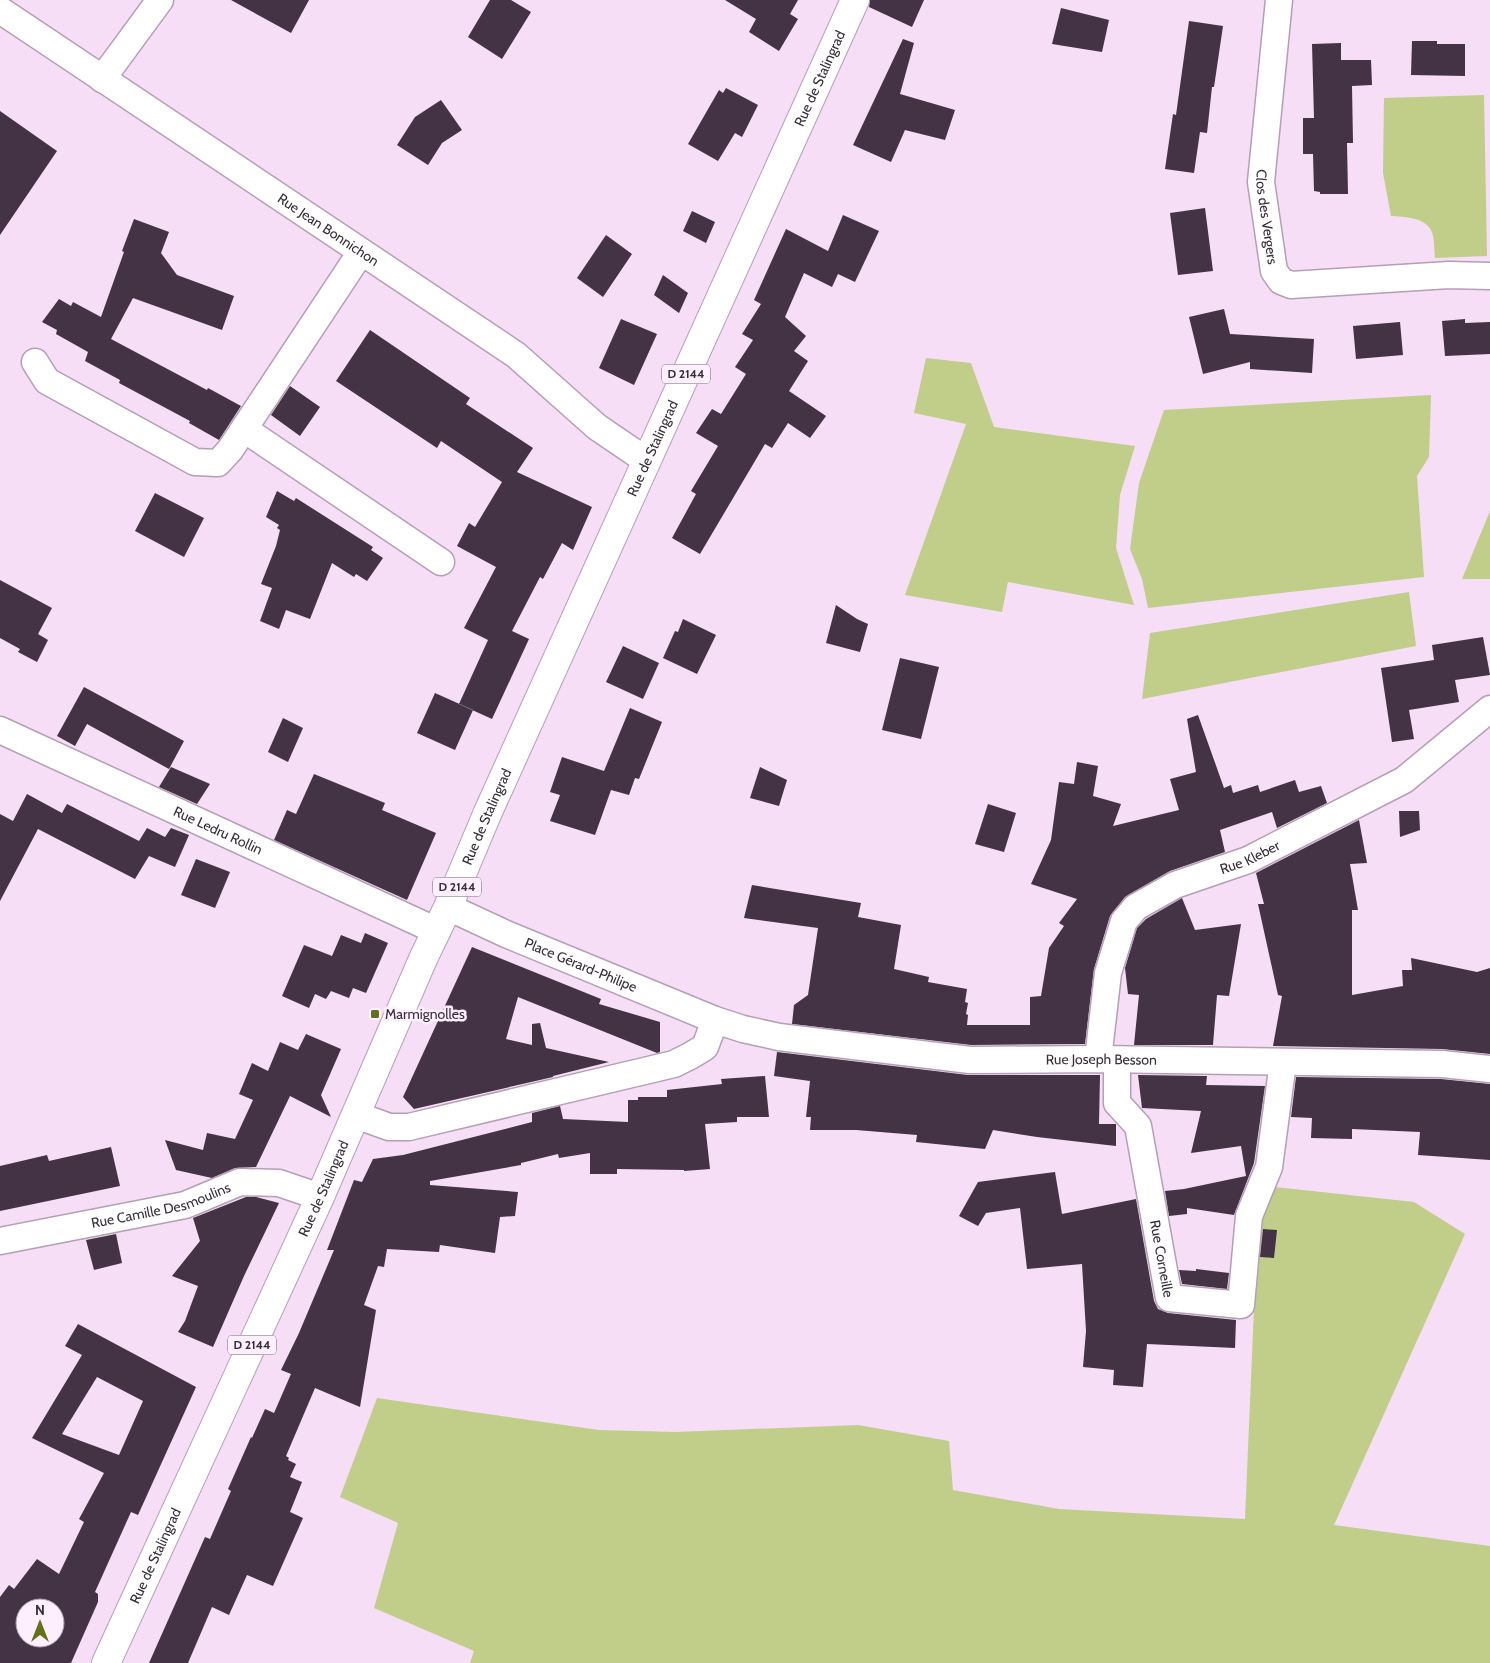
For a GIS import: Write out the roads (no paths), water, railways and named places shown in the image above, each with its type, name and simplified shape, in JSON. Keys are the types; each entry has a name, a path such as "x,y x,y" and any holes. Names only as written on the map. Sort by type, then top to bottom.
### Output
{"main road":[{"name":"Rue de Stalingrad","path":"106,1663 320,1197 488,812 855,0"}],"street":[{"path":"102,79 160,0"},
{"name":"Clos des Vergers","path":"1279,0 1261,182 1274,271 1281,281 1291,285 1449,275 1490,276"},
{"name":"Rue Jean Bonnichon","path":"0,10 516,355 597,427 647,461"},
{"path":"35,362 47,381 195,462 218,463 230,450 361,252"},
{"path":"244,429 441,562"},
{"name":"Rue Kleber","path":"1107,1059 1108,973 1124,921 1136,908 1175,885 1248,860 1404,780 1490,709"},
{"name":"Rue Ledru Rollin","path":"0,730 442,919"},
{"name":"Place Gérard-Philipe","path":"442,919 506,934 715,1020"},
{"path":"356,1115 389,1127 409,1128 674,1064 705,1047 715,1020"},
{"name":"Rue Joseph Besson","path":"715,1020 743,1030 779,1037 970,1060 1107,1059 1442,1064 1490,1069"},
{"name":"Rue Corneille","path":"1107,1059 1117,1103 1138,1126 1169,1298 1241,1305 1249,1216 1269,1167 1283,1062"},
{"name":"Rue Camille Desmoulins","path":"0,1241 184,1205 240,1182 279,1183 320,1197"}],"place":[{"name":"Marmignolles","path":"375,1014"}]}
